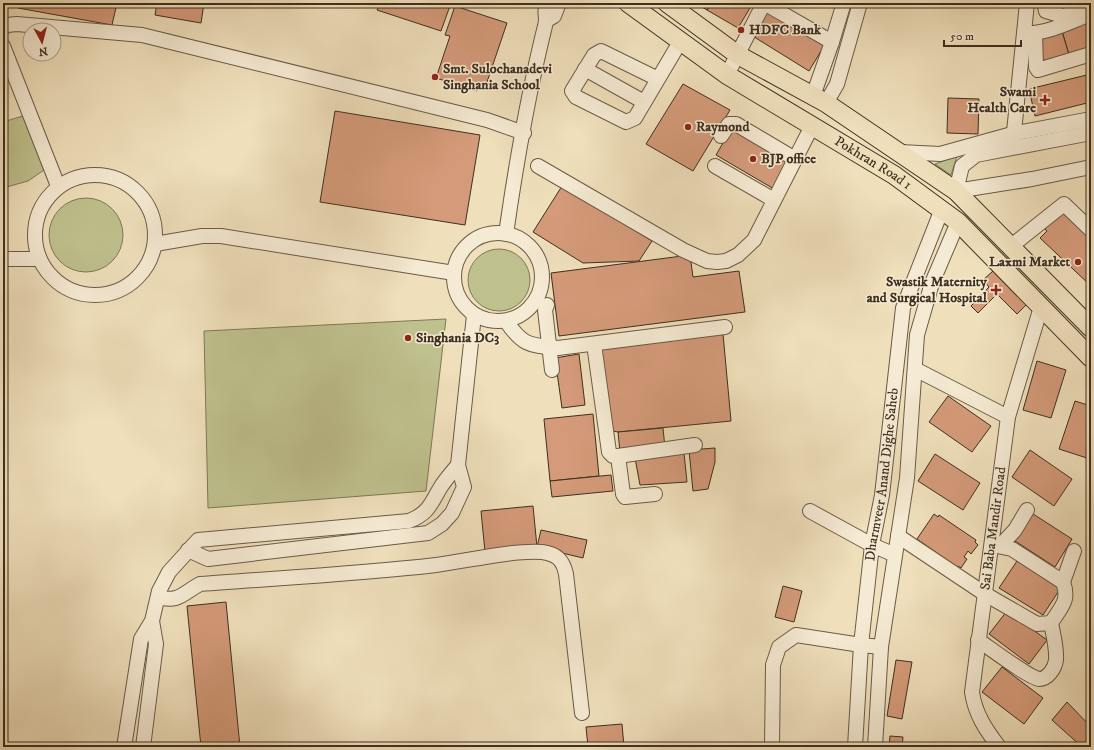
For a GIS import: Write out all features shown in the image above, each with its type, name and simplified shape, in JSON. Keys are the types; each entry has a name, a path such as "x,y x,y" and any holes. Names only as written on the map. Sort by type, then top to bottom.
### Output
{"main road":[{"name":"Pokhran Road 1","path":"628,3 727,75 818,129 864,159 894,175 942,209 958,222 1091,358"},
{"name":"Pokhran Road 1","path":"667,3 738,55 823,102 900,152 956,191 1091,328"}],"street":[{"path":"506,234 518,155 524,133 536,62 547,20 544,11 546,3"},
{"path":"547,20 554,16 559,3"},
{"path":"727,75 764,3 832,42"},
{"path":"823,102 832,42 843,6 842,3"},
{"path":"823,102 837,84 860,3"},
{"path":"1027,3 1029,33 1036,67 1038,70 1091,54"},
{"path":"1044,3 1046,11 1063,16 1080,11 1082,9 1082,3"},
{"path":"1029,33 1091,14"},
{"path":"3,28 7,25 17,24 142,36 487,120 524,133"},
{"path":"1013,141 1029,33"},
{"path":"658,79 601,51 594,55 572,91 576,97 626,122 635,118 680,42"},
{"path":"3,46 58,186"},
{"path":"585,69 644,102"},
{"path":"1091,119 1013,141 976,155 967,160 962,166 956,191 1032,179 1091,167"},
{"path":"721,136 729,124 736,124 795,159"},
{"path":"538,166 683,250 707,261 726,261 738,255 754,240 795,159 818,129"},
{"path":"900,152 940,154 1013,141 1091,133"},
{"path":"715,166 774,200"},
{"path":"98,175 118,179 135,190 148,205 155,224 156,244 150,263 138,279 122,290 103,295 83,295 65,288 50,275 40,259 35,240 37,220 45,202 58,186 78,178 98,175"},
{"path":"1010,247 1064,204 1091,230"},
{"name":"Dharmveer Anand Dighe Saheb","path":"855,747 861,646 872,545 882,495 903,308 942,209"},
{"name":"Dharmveer Anand Dighe Saheb","path":"875,747 881,647 907,478 917,335 930,290 958,222"},
{"path":"490,234 506,234 521,240 533,250 540,265 542,281 533,304 521,315 506,321 490,321 474,315 462,304 455,288 454,273 458,258 474,240 490,234"},
{"path":"156,244 202,236 221,236 454,273"},
{"path":"3,259 40,259"},
{"path":"547,305 544,310 552,370"},
{"name":"Sai Baba Mandir Road","path":"1000,747 986,730 974,706 972,692 985,594 996,546 1008,416 1041,306"},
{"path":"188,550 208,559 428,533 442,524 452,513 464,487 458,465 474,315"},
{"path":"506,321 518,338 533,345 558,348 725,327"},
{"path":"594,344 609,452 613,456 618,456 695,446"},
{"path":"915,369 1008,416"},
{"path":"618,456 625,497 655,494"},
{"path":"124,747 141,639 152,621 158,597 169,572 198,540 409,521 419,517 427,511 442,486 458,465"},
{"path":"996,546 1015,530 1026,510"},
{"path":"810,511 872,545 895,555"},
{"path":"898,536 985,594 1037,624 1052,623"},
{"path":"978,640 1036,678 1041,679 1047,677 1052,671 1056,660 1052,623 1066,598 1067,590 1063,582 1012,549 996,546"},
{"path":"1063,582 1074,551"},
{"path":"158,597 168,600 180,598 188,590 200,584 436,565 527,552 543,552 557,556 564,564 582,713"},
{"path":"142,747 156,644 152,621"},
{"path":"772,747 773,665 779,647 796,635 861,646 881,647"}],"green space":[{"path":"26,115 44,170 28,181 3,188 3,122"},
{"path":"957,156 951,175 935,164"},
{"path":"79,198 93,198 107,204 117,214 123,228 123,242 117,256 107,266 93,272 79,272 65,266 55,256 49,242 49,228 55,214 65,204"},
{"path":"499,249 511,251 521,258 528,268 530,280 528,292 521,302 511,309 499,311 487,309 477,302 470,292 468,280 470,268 477,258 487,251"},
{"path":"446,319 426,491 208,508 204,331"}],"building":[{"path":"19,3 117,3 112,25 18,8"},
{"path":"157,3 204,3 201,23 155,15"},
{"path":"369,3 451,3 441,31 377,10 379,6"},
{"path":"695,3 712,3 707,10"},
{"path":"712,3 753,3 738,28 707,10"},
{"path":"1047,3 1081,3 1081,7 1047,6"},
{"path":"455,6 507,23 486,85 480,83 477,91 436,78 450,36 445,35"},
{"path":"766,10 824,46 809,71 751,35"},
{"path":"1086,21 1091,37 1091,52 1070,58 1061,28"},
{"path":"1061,28 1070,58 1045,66 1036,36"},
{"path":"1091,74 1091,102 1035,116 1029,89"},
{"name":"Raymond","path":"683,84 730,110 693,171 646,144"},
{"path":"948,98 979,99 978,134 947,133"},
{"path":"335,111 480,135 465,225 320,202"},
{"name":"BJP office","path":"731,129 790,163 774,189 716,155"},
{"path":"562,186 652,241 639,261 583,263 533,232"},
{"name":"Laxmi Market","path":"1063,208 1091,234 1091,286 1040,238 1047,231 1044,228"},
{"path":"690,255 693,277 739,271 745,312 559,336 551,273"},
{"path":"993,271 1027,304 1017,314 997,294 978,313 971,306 989,287 983,280"},
{"path":"723,334 731,421 618,432 608,430 599,350"},
{"path":"579,354 585,405 562,408 555,358"},
{"path":"1037,361 1066,370 1051,418 1023,410"},
{"path":"948,396 991,426 972,452 929,422"},
{"path":"1075,401 1091,406 1090,459 1059,449"},
{"path":"593,414 599,476 550,481 544,419"},
{"path":"663,428 665,448 620,452 618,432"},
{"path":"715,448 715,462 708,489 693,491 689,450"},
{"path":"1030,450 1072,479 1054,506 1012,477"},
{"path":"684,453 687,482 640,485 635,458"},
{"path":"935,454 980,483 963,510 918,481"},
{"path":"611,475 613,491 552,497 550,481"},
{"path":"533,506 537,547 485,552 481,511"},
{"path":"1030,512 1072,539 1055,567 1012,539"},
{"path":"934,514 938,517 939,515 976,540 975,542 978,545 971,554 968,551 964,557 967,559 961,568 958,566 957,567 917,539"},
{"path":"541,530 587,540 583,558 537,547"},
{"path":"1017,561 1060,589 1043,615 999,588"},
{"path":"783,586 802,591 794,622 775,617"},
{"path":"226,602 240,747 201,747 187,606"},
{"path":"1007,611 1047,640 1029,664 989,634"},
{"path":"896,660 912,662 902,719 887,716"},
{"path":"1002,667 1043,698 1024,724 982,692"},
{"path":"1067,702 1091,727 1091,747 1082,747 1052,720"},
{"path":"622,724 624,747 588,747 586,727"},
{"path":"890,736 903,737 902,747 889,747"}],"place":[{"name":"HDFC Bank","path":"741,30"},
{"name":"Smt. Sulochanadevi Singhania School","path":"435,77"},
{"name":"Swami Health Care","path":"1045,100"},
{"name":"Raymond","path":"688,127"},
{"name":"BJP office","path":"753,159"},
{"name":"Laxmi Market","path":"1078,262"},
{"name":"Swastik Maternity and Surgical Hospital","path":"996,290"},
{"name":"Singhania DC3","path":"408,338"}]}
